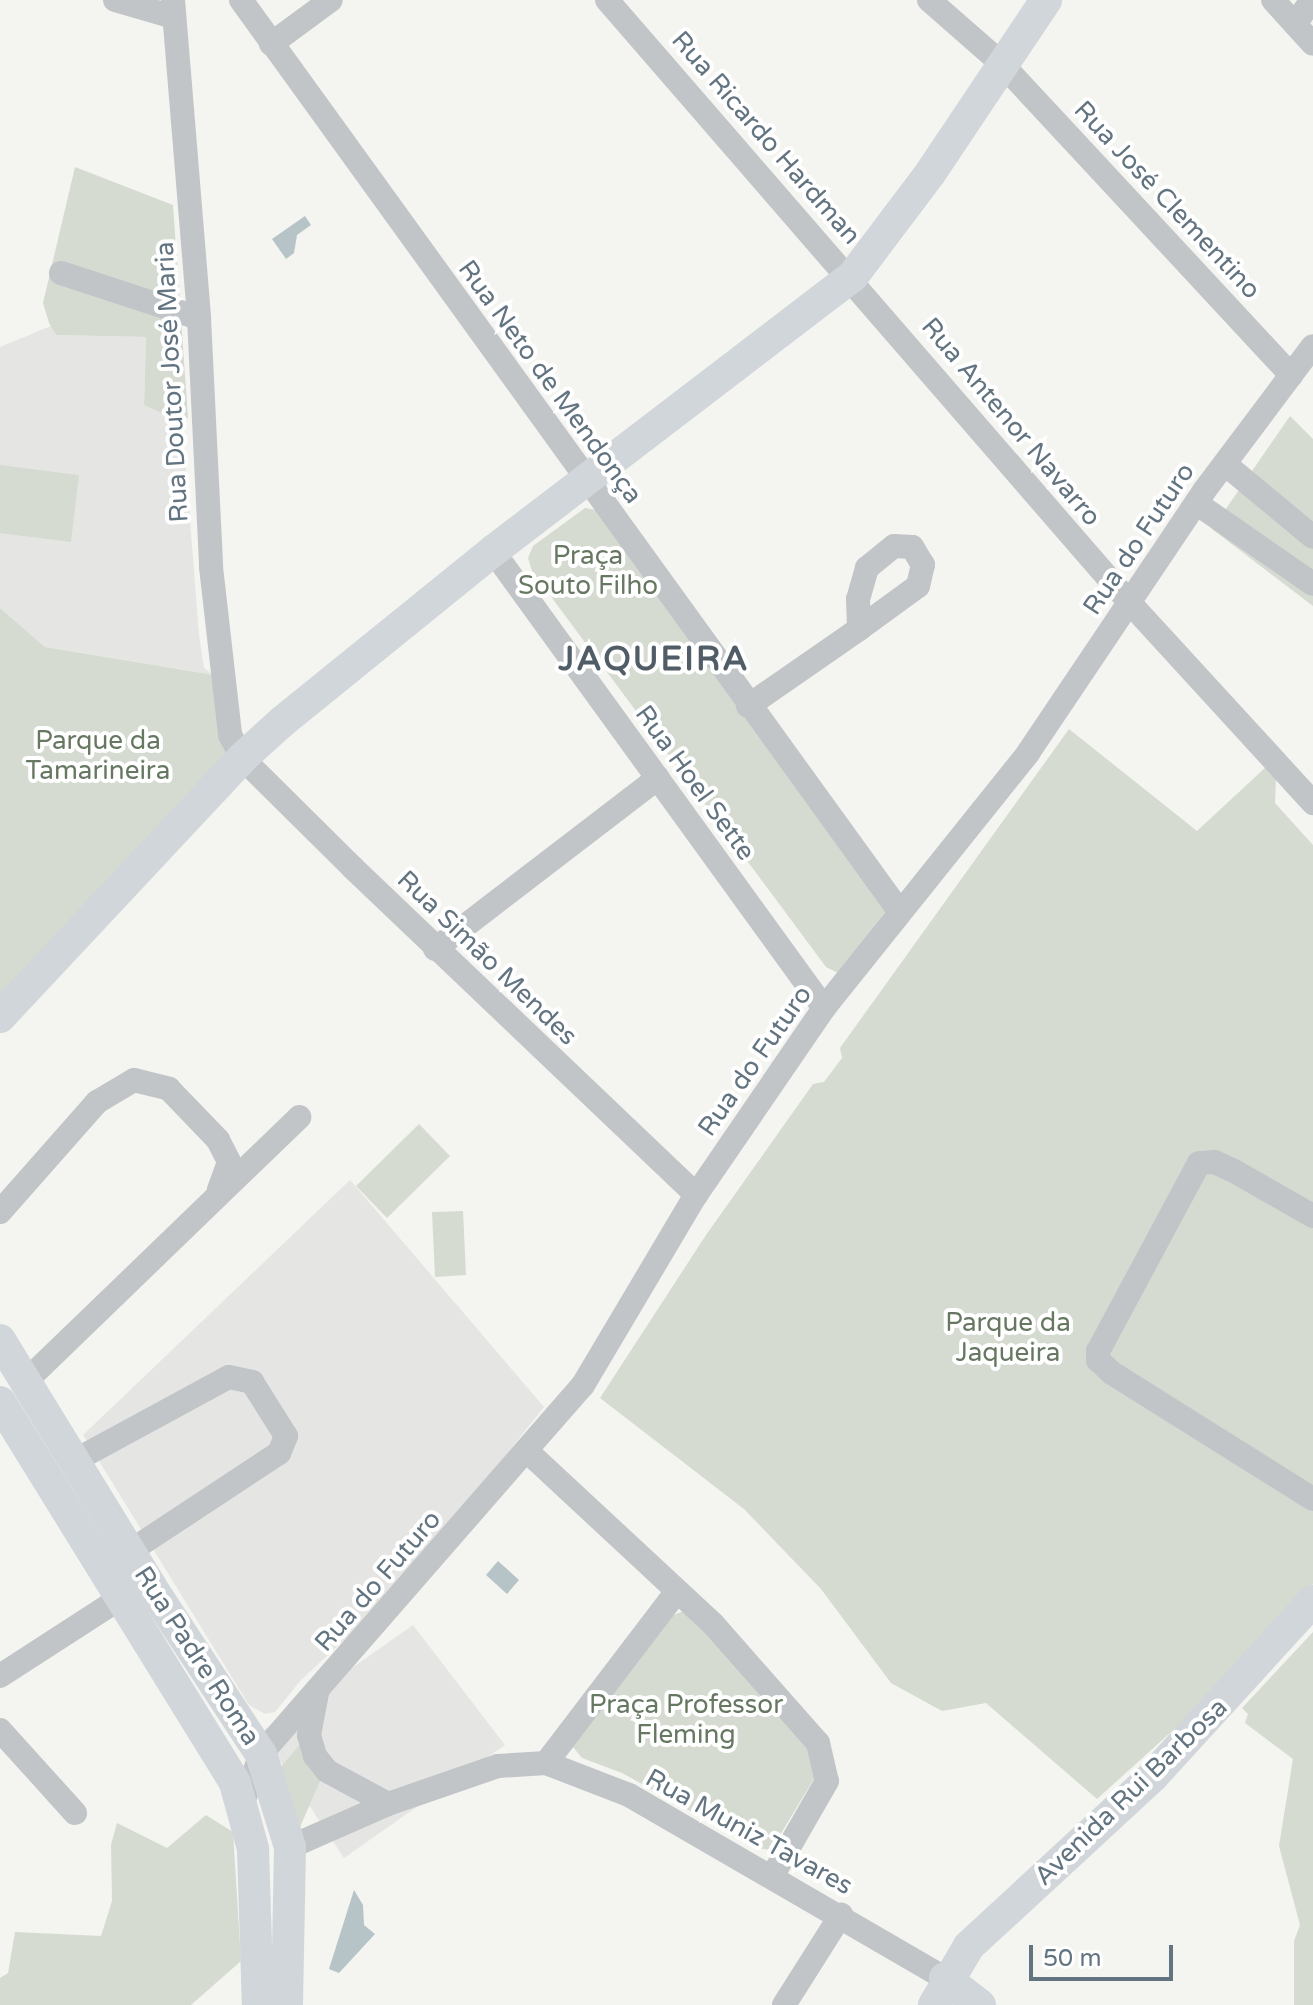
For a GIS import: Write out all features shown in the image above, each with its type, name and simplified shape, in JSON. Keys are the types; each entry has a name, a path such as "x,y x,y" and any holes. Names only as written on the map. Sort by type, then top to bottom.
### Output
{"main road":[{"path":"0,1017 242,758 493,551 852,277 931,172 1046,0"},
{"name":"Rua Padre Roma","path":"0,1340 129,1552 261,1754 290,1847 287,2005"},
{"name":"Rua Padre Roma","path":"0,1402 119,1599 181,1692 243,1802 258,1913 258,2005"},
{"name":"Avenida Rui Barbosa","path":"940,1992 969,1946 1197,1732 1313,1601"},
{"path":"940,1992 980,2005"}],"street":[{"path":"115,0 173,8"},
{"name":"Rua Neto de Mendonça","path":"241,0 748,706 900,912"},
{"path":"271,44 331,0"},
{"name":"Rua Ricardo Hardman","path":"607,0 852,277"},
{"path":"1273,0 1313,44"},
{"path":"1295,24 1312,0"},
{"name":"Rua José Clementino","path":"933,1 1002,64 1291,375"},
{"name":"Rua Doutor José Maria","path":"173,8 199,318 218,653 230,735 242,758"},
{"path":"61,273 199,318"},
{"name":"Rua Antenor Navarro","path":"852,277 1129,602 1313,803"},
{"name":"Rua do Futuro","path":"243,1802 261,1754 529,1453 583,1385 696,1195 824,1008 1028,753 1196,503 1313,346"},
{"path":"1225,464 1313,537"},
{"path":"1196,503 1313,584"},
{"name":"Rua Hoel Sette","path":"493,551 824,1008"},
{"path":"748,706 859,629"},
{"name":"Rua Simão Mendes","path":"242,758 435,949 696,1195"},
{"path":"435,949 658,778"},
{"path":"0,1212 97,1102 134,1080 169,1089 218,1140 229,1162 213,1198"},
{"path":"26,1381 299,1117"},
{"path":"1313,1216 1215,1162 1199,1163 1098,1351 1098,1360 1112,1373 1313,1499"},
{"path":"74,1461 229,1377 252,1382 286,1436 279,1453 129,1552"},
{"path":"529,1453 747,1660 818,1743 825,1761 827,1781 773,1875"},
{"path":"546,1763 677,1591"},
{"path":"0,1689 9,1668 119,1599"},
{"path":"317,1693 309,1735 315,1756 327,1771 388,1804"},
{"path":"0,1730 75,1813"},
{"name":"Rua Muniz Tavares","path":"290,1847 388,1804 498,1766 546,1763 629,1795 773,1875 841,1915 940,1992"},
{"path":"784,2005 841,1915"}],"shaded area":[{"path":"305,216 311,225 297,235 294,253 286,259 272,239"},
{"path":"51,326 56,335 146,337 144,405 182,417 199,635 204,668 214,675 45,647 0,608 0,347"},
{"path":"350,1180 544,1407 399,1589 301,1680 275,1712 265,1714 249,1705 83,1435"},
{"path":"498,1561 519,1580 507,1594 486,1575"},
{"path":"413,1625 505,1745 344,1858 261,1732"},
{"path":"354,1890 363,1905 364,1925 375,1934 339,1973 329,1969"}],"green space":[{"path":"75,167 173,205 188,418 169,416 144,405 146,337 56,335 49,323 43,303"},
{"path":"1290,416 1313,439 1313,606 1212,529"},
{"path":"0,465 79,475 71,542 0,533"},
{"name":"Praça Souto Filho","path":"585,508 596,510 886,911 838,973 826,967 532,571 528,558 533,546"},
{"name":"Parque da Tamarineira","path":"0,608 45,647 214,675 228,760 0,1004"},
{"name":"Parque da Jaqueira","path":"1069,729 1197,831 1267,766 1276,777 1275,803 1313,845 1313,1584 1212,1695 1097,1799 986,1703 942,1711 891,1683 821,1589 744,1509 600,1398 706,1235 813,1084 824,1082 842,1058 840,1048"},
{"path":"419,1124 450,1156 387,1218 356,1186"},
{"path":"463,1211 466,1275 435,1277 432,1212"},
{"name":"Praça Professor Fleming","path":"687,1610 808,1741 818,1772 771,1850 757,1848 622,1773 582,1758 573,1747 673,1615"},
{"path":"1313,1632 1313,2005 1294,2005 1294,1941 1300,1925 1279,1846 1293,1759 1245,1723 1248,1714 1242,1708"},
{"path":"301,1743 306,1763 321,1779 300,1827 280,1768"},
{"path":"206,1815 233,1832 241,1961 191,2005 0,2005 0,1978 8,1973 15,1932 101,1936 112,1901 111,1845 117,1823 167,1848"}],"district":[{"name":"JAQUEIRA","path":"654,660"}]}
